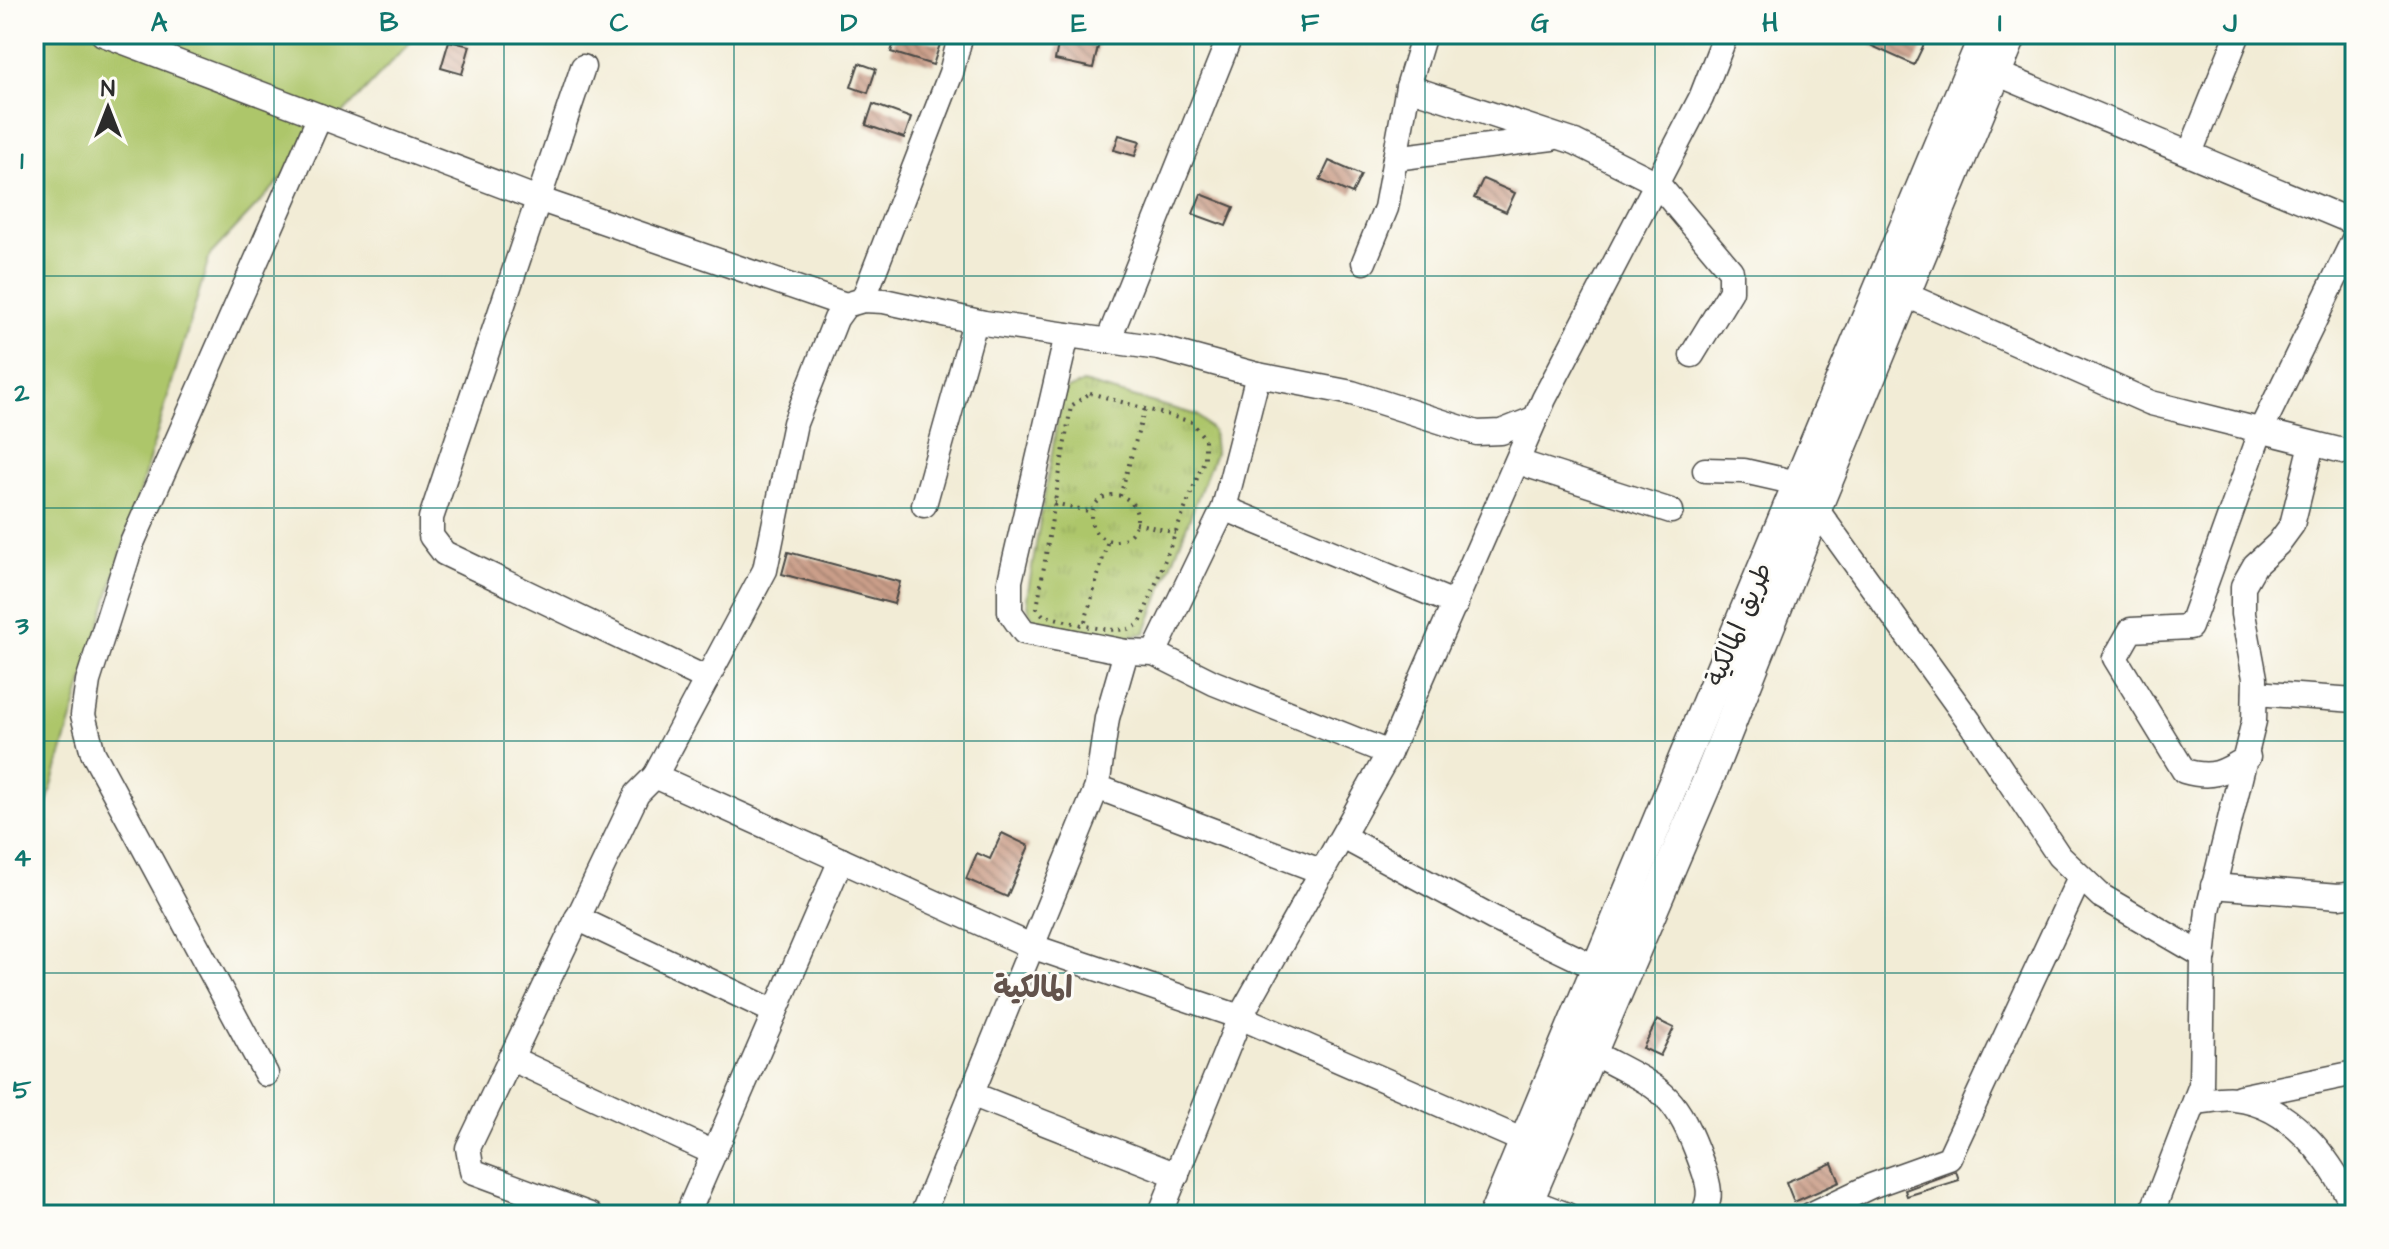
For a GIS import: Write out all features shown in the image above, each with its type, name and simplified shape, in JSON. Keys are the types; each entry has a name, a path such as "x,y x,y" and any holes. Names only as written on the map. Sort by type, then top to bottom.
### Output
{"main road":[{"name":"طريق المالكية","path":"1984,68 1985,34"},
{"name":"طريق المالكية","path":"1494,1215 1797,483 1910,248 1984,68 2012,34"},
{"name":"طريق المالكية","path":"1525,1208 1708,780 1904,294 1910,248"},
{"path":"1677,767 1708,780"}],"street":[{"path":"103,34 148,41 320,116 538,199 854,302 1159,348 1258,375 1352,393 1477,433 1501,432 1536,418"},
{"path":"590,1215 472,1171 468,1148 637,794 655,776 765,570 795,423 836,319 854,302 951,73 961,34"},
{"path":"1108,341 1231,34"},
{"path":"1364,262 1386,208 1408,87 1424,34"},
{"path":"1160,1215 1240,1017 1345,838 1389,753 1536,418 1701,98 1726,34"},
{"path":"2190,153 2238,34"},
{"path":"583,67 431,518 431,536 444,553 707,679"},
{"path":"1984,68 2355,223"},
{"path":"1408,87 1559,137 1657,183 1731,271 1731,291 1692,355"},
{"path":"266,1074 93,753 83,715 88,681 132,543 320,116"},
{"path":"1395,158 1559,137"},
{"path":"2248,757 2222,774 2206,777 2184,771 2115,658 2131,630 2190,627 2260,432 2355,237"},
{"path":"1904,294 2151,403 2355,454"},
{"path":"924,505 975,322"},
{"path":"1067,335 1010,581 1010,612 1024,632 1126,652 1154,653 1214,683 1389,753"},
{"path":"1154,653 1224,508 1258,375"},
{"path":"2151,1215 2201,1085 2204,956 2213,886 2248,757 2255,693 2243,614 2243,586 2255,565 2278,544 2292,525 2312,444"},
{"path":"1518,462 1671,511"},
{"path":"1705,470 1744,471 1797,483"},
{"path":"1224,508 1456,604"},
{"path":"1816,509 1969,721 2059,856 2080,877 2127,912 2204,956"},
{"path":"923,1214 1097,787 1107,718 1126,652"},
{"path":"2255,693 2355,700"},
{"path":"655,776 1031,946 1240,1017 1524,1141"},
{"path":"1097,787 1323,872"},
{"path":"1345,838 1493,918 1597,968"},
{"path":"687,1215 841,860"},
{"path":"1810,1215 1871,1186 1949,1158 2080,877"},
{"path":"2213,886 2339,896 2355,894"},
{"path":"577,918 775,1012"},
{"path":"1593,1053 1655,1086 1674,1102 1685,1118 1709,1184 1709,1201 1702,1215"},
{"path":"510,1058 714,1153"},
{"path":"2197,1102 2233,1098 2355,1073"},
{"path":"971,1094 1177,1175"},
{"path":"2233,1098 2281,1116 2298,1129 2316,1147 2352,1204"},
{"path":"1525,1208 1567,1215"}],"path":[{"path":"1095,393 1192,422 1205,439 1205,458 1138,626 1115,631 1043,615 1037,608 1054,503 1073,403 1084,395 1095,393"},
{"path":"1120,496 1145,408"},
{"path":"1106,496 1120,496 1135,510 1136,523 1122,539 1108,540 1093,526 1092,512 1106,496"},
{"path":"1054,503 1092,512"},
{"path":"1136,523 1176,533"},
{"path":"1084,624 1108,540"}],"green space":[{"path":"34,34 418,34 210,255 34,846"},
{"path":"1083,383 1197,415 1213,431 1215,453 1145,633 1117,637 1089,634 1035,620 1029,611 1027,597 1061,400 1067,389"}],"building":[{"path":"897,34 940,44 933,65 891,52"},
{"path":"1060,34 1099,43 1093,68 1055,60"},
{"path":"1878,34 1913,34 1926,40 1914,65 1872,46"},
{"path":"449,41 470,46 462,74 441,68"},
{"path":"859,63 876,69 868,93 851,87"},
{"path":"873,104 911,118 904,138 866,125"},
{"path":"1119,135 1140,141 1135,156 1114,150"},
{"path":"1329,161 1361,175 1352,194 1320,180"},
{"path":"1483,179 1515,193 1506,212 1474,198"},
{"path":"1201,194 1234,207 1226,226 1193,214"},
{"path":"788,552 900,582 894,604 782,574"},
{"path":"1002,833 1029,846 1007,897 966,879 977,853 990,859"},
{"path":"1657,1020 1674,1028 1660,1056 1643,1048"},
{"path":"1832,1163 1840,1182 1794,1202 1786,1182"},
{"path":"1956,1171 1959,1180 1907,1196 1905,1190"}],"district":[{"name":"المالكية","path":"1033,987"}]}
